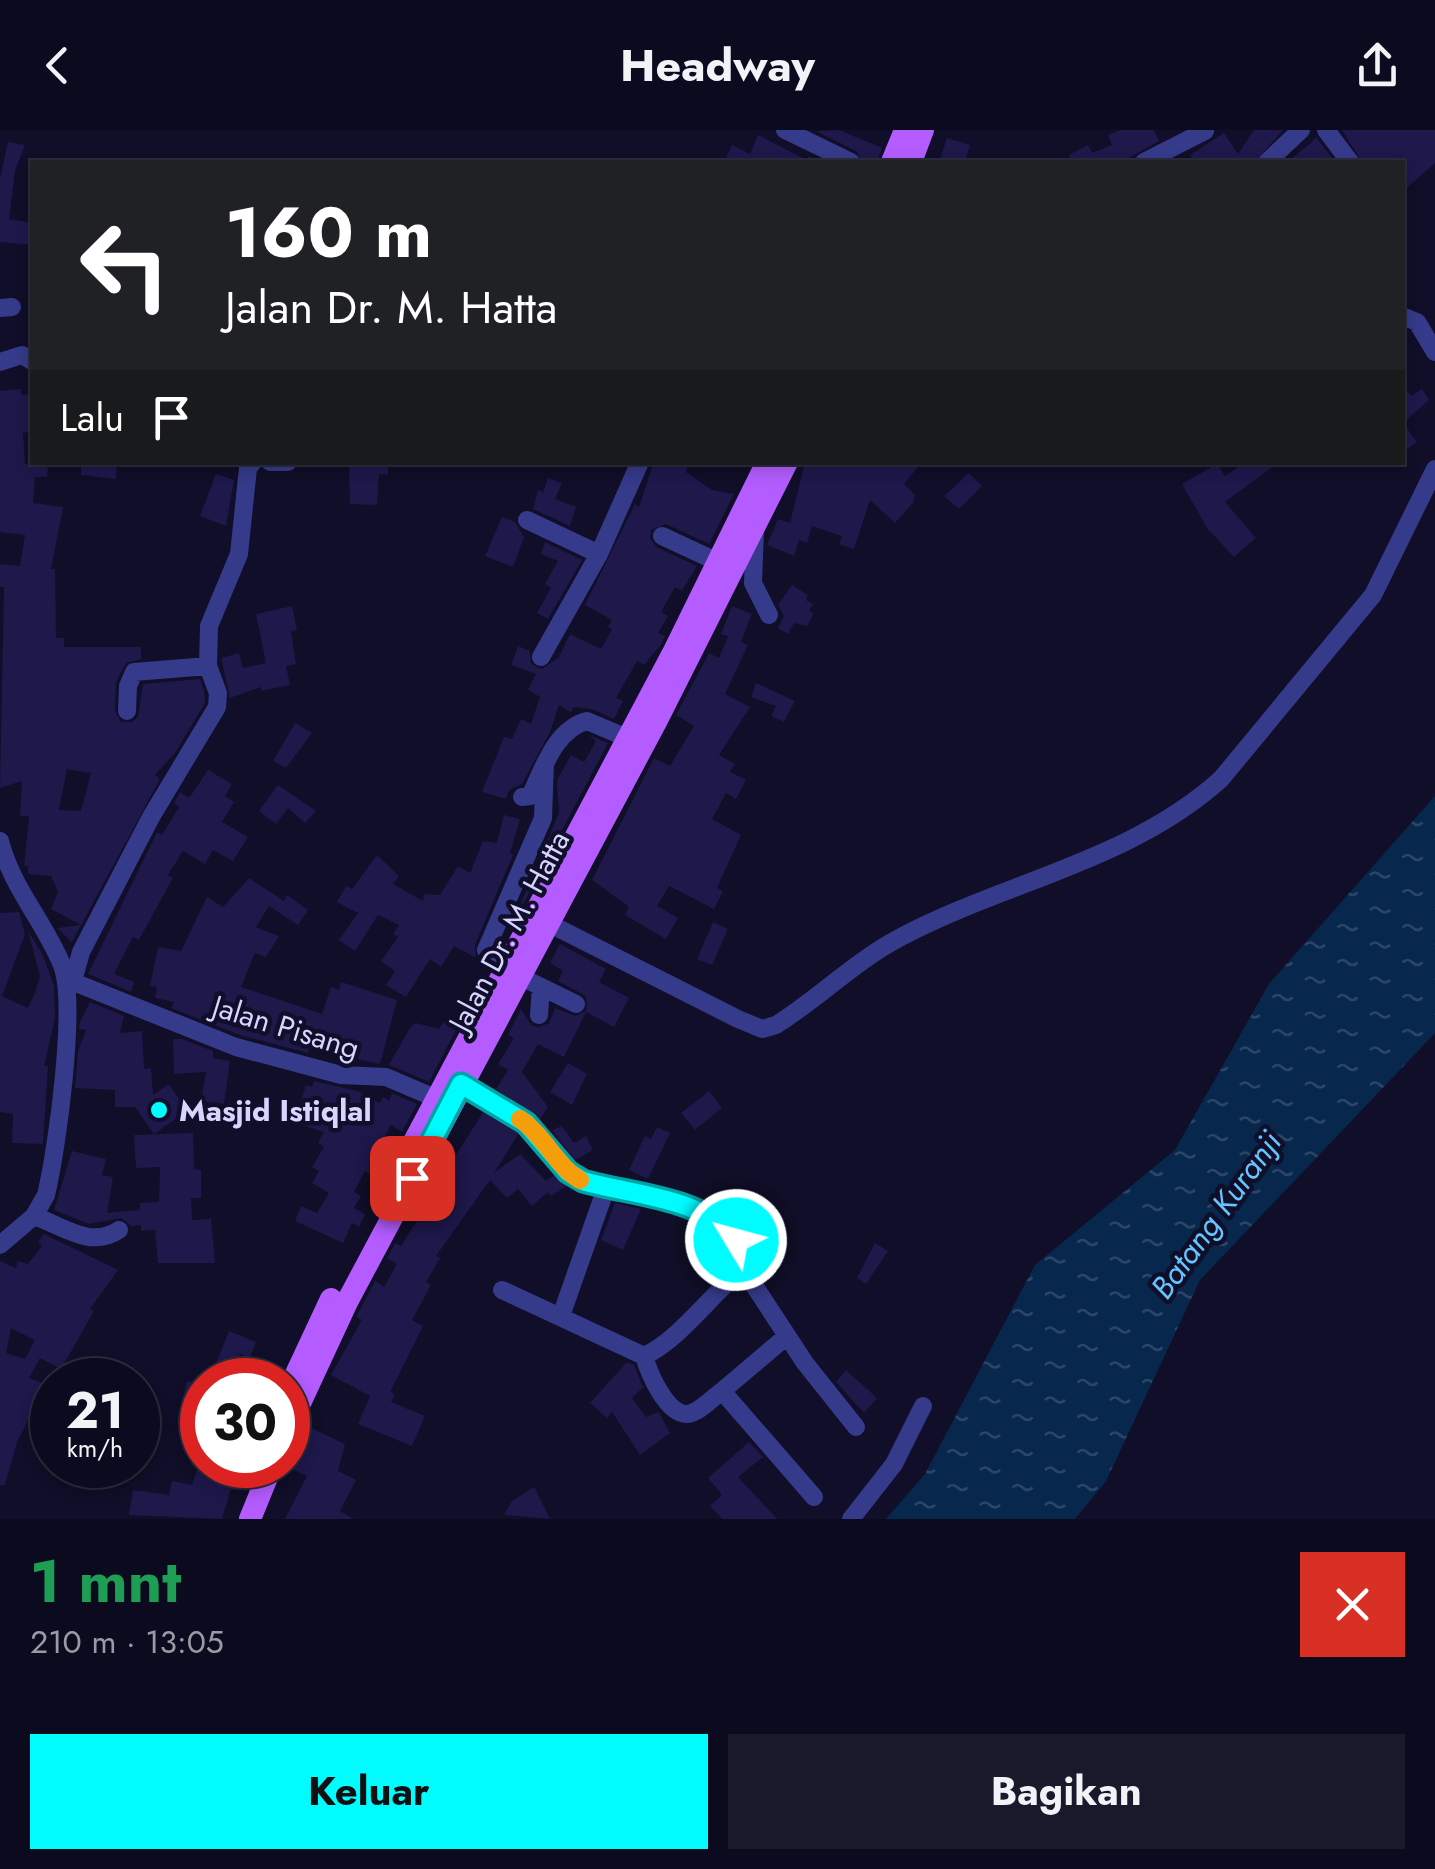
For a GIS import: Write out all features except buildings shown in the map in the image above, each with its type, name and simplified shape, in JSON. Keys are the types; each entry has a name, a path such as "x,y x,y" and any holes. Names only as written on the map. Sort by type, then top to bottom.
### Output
{"main road":[{"path":"893,160 905,130"},
{"path":"912,160 923,130"},
{"name":"Jalan Dr. M. Hatta","path":"310,1359 461,1084 626,737 766,465"},
{"name":"Jalan Dr. M. Hatta","path":"309,1358 435,1098 512,972 548,923 785,465"},
{"path":"236,1519 248,1488"},
{"path":"250,1519 263,1488"}],"street":[{"path":"786,130 847,160"},
{"path":"1269,160 1301,130"},
{"path":"1326,130 1348,160"},
{"path":"1148,160 1205,131"},
{"path":"1405,317 1418,322 1435,352"},
{"path":"0,362 29,355"},
{"path":"0,1245 34,1216 52,1172 69,980 150,817 217,707 218,693 208,666 209,626 239,554 250,465"},
{"path":"541,657 599,554 639,465"},
{"path":"548,923 762,1028 793,1014 901,936 1126,844 1194,804 1222,779 1372,595 1435,468"},
{"path":"527,520 599,554"},
{"path":"755,526 753,583 769,615"},
{"path":"662,536 718,562"},
{"path":"126,711 128,686 134,672 208,666"},
{"path":"522,796 531,796 545,763 580,722 596,723 626,737"},
{"path":"545,763 543,818 486,950 512,972 576,1004"},
{"path":"0,841 15,883 69,980"},
{"name":"Jalan Pisang","path":"69,980 236,1047 341,1076 386,1077 435,1098"},
{"path":"539,1015 541,987"},
{"path":"461,1084 526,1123 568,1172 606,1188 699,1211 719,1221 736,1240 740,1264 786,1336 856,1427"},
{"path":"561,1316 606,1188"},
{"path":"34,1216 89,1238 106,1239 119,1230"},
{"path":"644,1356 688,1322 729,1282 740,1264"},
{"path":"502,1290 644,1356 652,1379 674,1410 688,1414 722,1391 786,1336"},
{"path":"722,1391 814,1497"},
{"path":"851,1519 894,1464 924,1406"}],"water":[{"name":"Batang Kuranji","path":"1435,796 1435,1033 1200,1280 1106,1481 1075,1519 886,1519 925,1474 1035,1265 1175,1150 1269,984"}],"slow traffic":[{"path":"520,1119 546,1141 568,1172 580,1180"}],"place":[{"name":"Masjid Istiqlal","path":"159,1110"}],"route":[{"path":"412,1178 461,1084 526,1123 554,1150 568,1172 583,1181 699,1211 719,1221 736,1240"}]}
